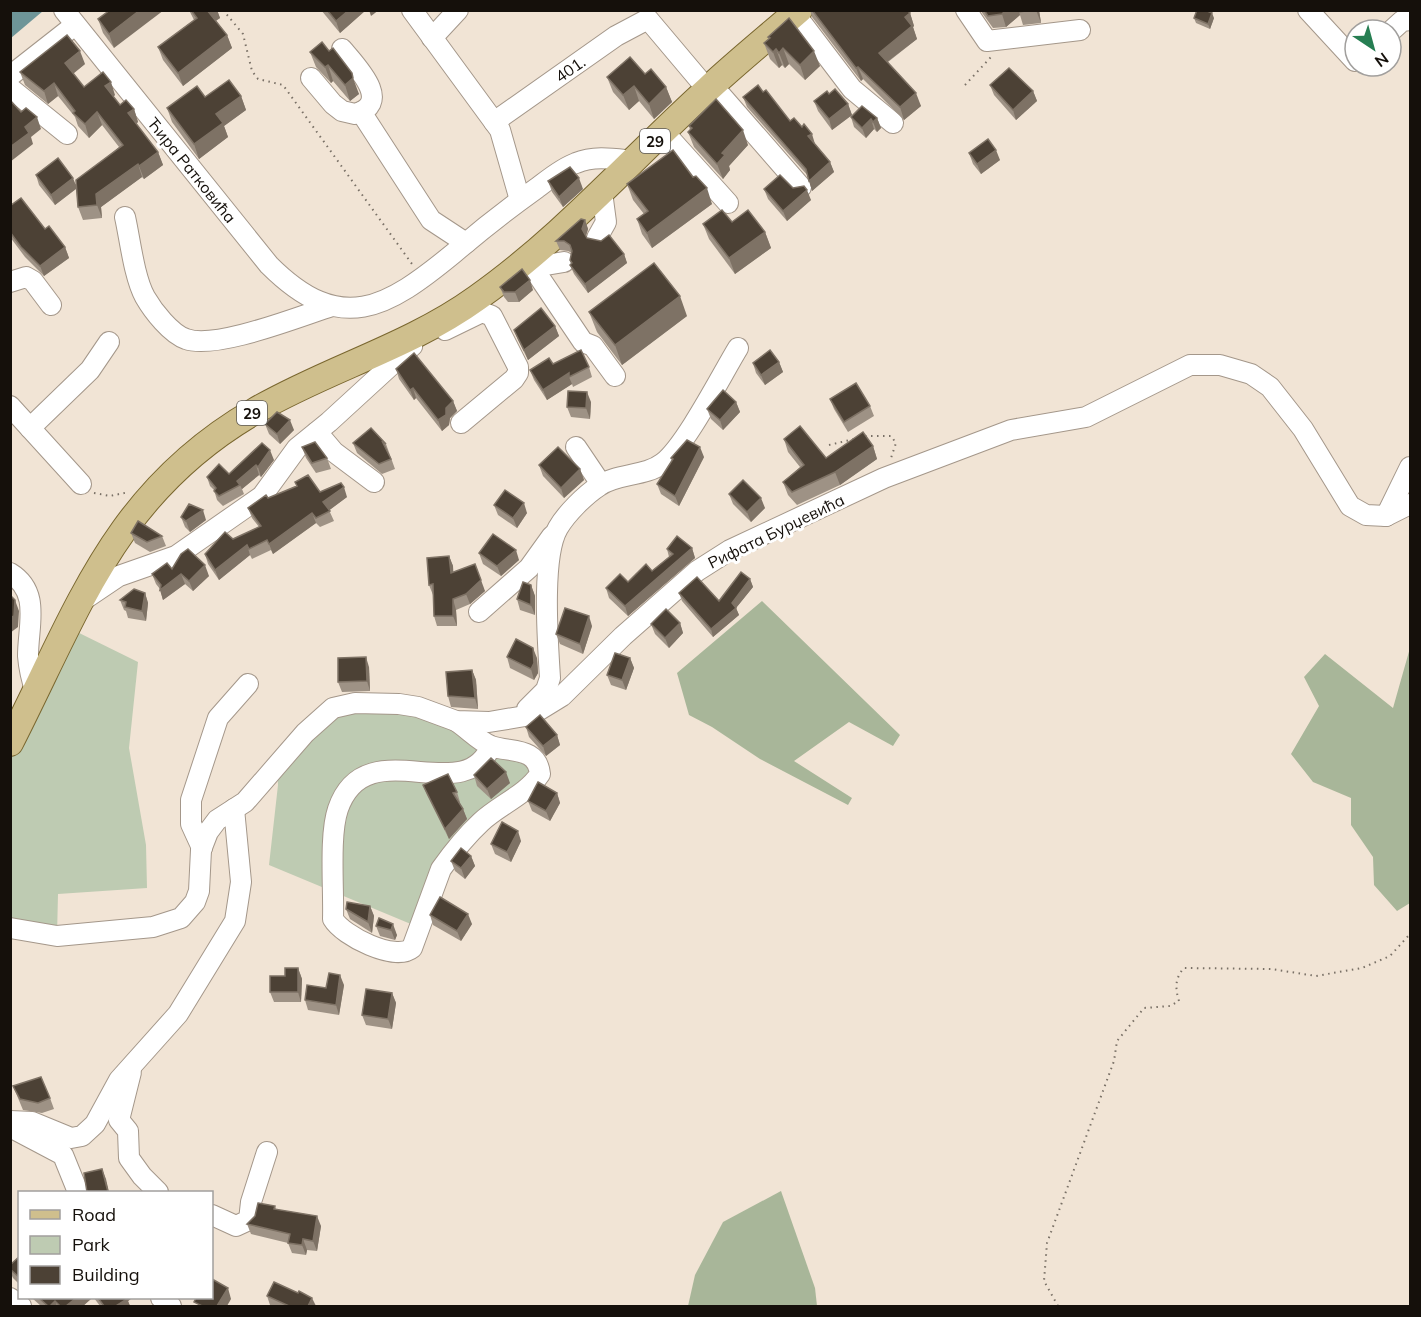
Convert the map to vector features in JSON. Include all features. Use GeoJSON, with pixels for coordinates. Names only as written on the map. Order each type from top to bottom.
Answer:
{"type":"FeatureCollection","features":[{"type":"Feature","properties":{"kind":"main road","name":"29"},"geometry":{"type":"LineString","coordinates":[[10,743],[78,604],[115,539],[156,488],[207,444],[257,409],[410,342],[530,263],[710,87],[797,12]]}},
{"type":"Feature","properties":{"kind":"street"},"geometry":{"type":"LineString","coordinates":[[412,10],[500,130],[520,200]]}},
{"type":"Feature","properties":{"kind":"street"},"geometry":{"type":"LineString","coordinates":[[432,38],[458,10]]}},
{"type":"Feature","properties":{"kind":"street"},"geometry":{"type":"LineString","coordinates":[[966,10],[987,41],[1080,30]]}},
{"type":"Feature","properties":{"kind":"street"},"geometry":{"type":"LineString","coordinates":[[1308,10],[1343,48]]}},
{"type":"Feature","properties":{"kind":"street"},"geometry":{"type":"LineString","coordinates":[[797,12],[852,89],[893,123]]}},
{"type":"Feature","properties":{"kind":"street","name":"Ћира Ратковића"},"geometry":{"type":"LineString","coordinates":[[70,15],[269,265],[288,285],[332,306]]}},
{"type":"Feature","properties":{"kind":"street"},"geometry":{"type":"LineString","coordinates":[[10,76],[70,15]]}},
{"type":"Feature","properties":{"kind":"street","name":"401."},"geometry":{"type":"LineString","coordinates":[[494,122],[616,36],[648,19],[710,87]]}},
{"type":"Feature","properties":{"kind":"street"},"geometry":{"type":"LineString","coordinates":[[342,49],[372,87],[371,102],[365,119]]}},
{"type":"Feature","properties":{"kind":"street"},"geometry":{"type":"LineString","coordinates":[[311,78],[342,111],[365,119],[431,220],[466,243]]}},
{"type":"Feature","properties":{"kind":"street"},"geometry":{"type":"LineString","coordinates":[[710,87],[801,187]]}},
{"type":"Feature","properties":{"kind":"street"},"geometry":{"type":"LineString","coordinates":[[10,88],[67,134]]}},
{"type":"Feature","properties":{"kind":"street"},"geometry":{"type":"LineString","coordinates":[[664,132],[728,203]]}},
{"type":"Feature","properties":{"kind":"street","name":"Ћира Ратковића"},"geometry":{"type":"LineString","coordinates":[[125,217],[144,296],[159,316],[183,339],[197,342],[237,336],[332,306],[374,306],[423,278],[520,200],[575,163],[596,157],[634,161]]}},
{"type":"Feature","properties":{"kind":"street"},"geometry":{"type":"LineString","coordinates":[[597,238],[606,222],[602,192]]}},
{"type":"Feature","properties":{"kind":"street"},"geometry":{"type":"LineString","coordinates":[[530,263],[564,262]]}},
{"type":"Feature","properties":{"kind":"street"},"geometry":{"type":"LineString","coordinates":[[530,263],[583,342],[593,346],[615,376]]}},
{"type":"Feature","properties":{"kind":"street"},"geometry":{"type":"LineString","coordinates":[[10,282],[26,277],[33,281],[51,305]]}},
{"type":"Feature","properties":{"kind":"street"},"geometry":{"type":"LineString","coordinates":[[572,324],[591,311]]}},
{"type":"Feature","properties":{"kind":"street"},"geometry":{"type":"LineString","coordinates":[[78,604],[119,576],[176,556],[245,509],[270,488],[292,454],[410,342],[482,312],[492,316],[519,367],[518,373],[461,423]]}},
{"type":"Feature","properties":{"kind":"street"},"geometry":{"type":"LineString","coordinates":[[30,429],[90,370],[109,342]]}},
{"type":"Feature","properties":{"kind":"street","name":"Рифата Бурџевића"},"geometry":{"type":"LineString","coordinates":[[509,719],[524,712],[539,699],[546,690],[550,678],[548,573],[557,529],[585,497],[601,484],[651,470],[664,463],[738,348]]}},
{"type":"Feature","properties":{"kind":"street","name":"Рифата Бурџевића"},"geometry":{"type":"LineString","coordinates":[[456,721],[489,722],[531,715],[562,696],[623,636],[697,570],[730,550],[884,478],[1011,430],[1086,417],[1190,365],[1220,365],[1251,374],[1270,387],[1303,429],[1350,506],[1366,515],[1386,516]]}},
{"type":"Feature","properties":{"kind":"street"},"geometry":{"type":"LineString","coordinates":[[10,406],[81,484]]}},
{"type":"Feature","properties":{"kind":"street"},"geometry":{"type":"LineString","coordinates":[[317,432],[334,452],[374,482]]}},
{"type":"Feature","properties":{"kind":"street"},"geometry":{"type":"LineString","coordinates":[[576,447],[601,484]]}},
{"type":"Feature","properties":{"kind":"street"},"geometry":{"type":"LineString","coordinates":[[1386,516],[1410,467]]}},
{"type":"Feature","properties":{"kind":"street"},"geometry":{"type":"LineString","coordinates":[[1386,516],[1410,504]]}},
{"type":"Feature","properties":{"kind":"street"},"geometry":{"type":"LineString","coordinates":[[479,612],[529,568],[557,529]]}},
{"type":"Feature","properties":{"kind":"street"},"geometry":{"type":"LineString","coordinates":[[10,573],[23,583],[30,597],[29,661],[36,693]]}},
{"type":"Feature","properties":{"kind":"street"},"geometry":{"type":"LineString","coordinates":[[202,848],[191,825],[191,800],[218,718],[248,684]]}},
{"type":"Feature","properties":{"kind":"street","name":"Рифата Бурџевића"},"geometry":{"type":"LineString","coordinates":[[10,928],[57,936],[153,927],[181,918],[195,903],[202,848],[217,820],[245,802],[305,734],[333,708],[355,703],[399,704],[418,707],[456,721],[491,746],[524,751],[537,762],[540,774],[520,793],[479,823],[447,860],[441,869],[412,948],[397,954],[349,936],[333,919],[335,826],[338,809],[352,787],[376,772],[393,770],[463,773],[481,763],[491,746]]}},
{"type":"Feature","properties":{"kind":"street"},"geometry":{"type":"LineString","coordinates":[[10,1121],[32,1122],[71,1138],[82,1136],[95,1124],[111,1090],[178,1014],[235,921],[241,882],[234,809]]}},
{"type":"Feature","properties":{"kind":"street"},"geometry":{"type":"LineString","coordinates":[[132,1067],[119,1120],[128,1131],[129,1158],[157,1191]]}},
{"type":"Feature","properties":{"kind":"street"},"geometry":{"type":"LineString","coordinates":[[10,1127],[63,1155],[78,1191]]}},
{"type":"Feature","properties":{"kind":"street"},"geometry":{"type":"LineString","coordinates":[[213,1215],[236,1226],[249,1220],[251,1202],[267,1152]]}},
{"type":"Feature","properties":{"kind":"street"},"geometry":{"type":"LineString","coordinates":[[10,1298],[21,1306]]}},
{"type":"Feature","properties":{"kind":"path"},"geometry":{"type":"LineString","coordinates":[[223,10],[243,34],[252,71],[258,79],[283,85],[423,278]]}},
{"type":"Feature","properties":{"kind":"path"},"geometry":{"type":"LineString","coordinates":[[965,85],[992,59],[987,41]]}},
{"type":"Feature","properties":{"kind":"path"},"geometry":{"type":"LineString","coordinates":[[829,445],[873,434],[891,436],[896,443],[884,478]]}},
{"type":"Feature","properties":{"kind":"path"},"geometry":{"type":"LineString","coordinates":[[81,484],[104,496],[156,488]]}},
{"type":"Feature","properties":{"kind":"path"},"geometry":{"type":"LineString","coordinates":[[1058,1306],[1044,1281],[1047,1243],[1114,1061],[1118,1041],[1144,1008],[1170,1006],[1179,1001],[1176,992],[1177,976],[1184,968],[1271,969],[1316,976],[1362,968],[1390,956],[1410,934]]}},
{"type":"Feature","properties":{"kind":"green space"},"geometry":{"type":"Polygon","coordinates":[[[762,601],[900,735],[893,746],[849,722],[794,761],[852,798],[848,805],[760,759],[712,727],[689,715],[677,673],[762,601]]]}},
{"type":"Feature","properties":{"kind":"green space"},"geometry":{"type":"Polygon","coordinates":[[[67,627],[138,662],[129,748],[146,845],[147,888],[58,894],[57,936],[11,928],[10,708],[26,712],[67,627]]]}},
{"type":"Feature","properties":{"kind":"green space"},"geometry":{"type":"Polygon","coordinates":[[[1410,648],[1410,903],[1397,911],[1374,885],[1373,857],[1351,825],[1351,798],[1313,782],[1291,754],[1319,706],[1304,677],[1325,654],[1393,708],[1410,648]]]}},
{"type":"Feature","properties":{"kind":"green space"},"geometry":{"type":"Polygon","coordinates":[[[399,704],[539,767],[474,832],[418,927],[269,865],[278,785],[277,763],[319,719],[399,704]]]}},
{"type":"Feature","properties":{"kind":"green space"},"geometry":{"type":"Polygon","coordinates":[[[781,1191],[815,1288],[817,1306],[688,1306],[695,1275],[723,1222],[781,1191]]]}},
{"type":"Feature","properties":{"kind":"water"},"geometry":{"type":"Polygon","coordinates":[[[11,10],[43,10],[43,11],[11,38],[11,10]]]}},
{"type":"Feature","properties":{"kind":"building"},"geometry":{"type":"Polygon","coordinates":[[[110,10],[140,10],[109,34],[98,19],[110,10]]]}},
{"type":"Feature","properties":{"kind":"building"},"geometry":{"type":"Polygon","coordinates":[[[191,10],[207,10],[227,35],[178,73],[158,47],[197,18],[191,10]]]}},
{"type":"Feature","properties":{"kind":"building"},"geometry":{"type":"Polygon","coordinates":[[[327,10],[349,10],[336,21],[327,10]]]}},
{"type":"Feature","properties":{"kind":"building"},"geometry":{"type":"Polygon","coordinates":[[[812,10],[907,10],[910,13],[905,17],[912,26],[879,53],[916,93],[900,107],[858,67],[856,68],[812,10]]]}},
{"type":"Feature","properties":{"kind":"building"},"geometry":{"type":"Polygon","coordinates":[[[984,10],[1006,10],[1002,14],[988,16],[984,10]]]}},
{"type":"Feature","properties":{"kind":"building"},"geometry":{"type":"Polygon","coordinates":[[[1197,10],[1212,13],[1208,24],[1194,18],[1197,10]]]}},
{"type":"Feature","properties":{"kind":"building"},"geometry":{"type":"Polygon","coordinates":[[[789,18],[814,51],[800,65],[783,48],[779,53],[776,49],[773,52],[764,43],[789,18]]]}},
{"type":"Feature","properties":{"kind":"building"},"geometry":{"type":"Polygon","coordinates":[[[67,35],[80,51],[65,63],[84,87],[103,72],[111,82],[105,86],[120,105],[126,100],[134,109],[128,113],[158,152],[96,194],[97,205],[78,207],[76,180],[123,145],[97,112],[85,124],[73,113],[75,111],[54,83],[44,91],[20,72],[67,35]]]}},
{"type":"Feature","properties":{"kind":"building"},"geometry":{"type":"Polygon","coordinates":[[[322,42],[329,51],[333,48],[352,73],[353,78],[345,85],[328,65],[325,67],[310,52],[322,42]]]}},
{"type":"Feature","properties":{"kind":"building"},"geometry":{"type":"Polygon","coordinates":[[[630,57],[645,74],[651,69],[666,87],[649,104],[634,86],[623,95],[607,77],[630,57]]]}},
{"type":"Feature","properties":{"kind":"building"},"geometry":{"type":"Polygon","coordinates":[[[1009,68],[1033,91],[1013,110],[990,85],[1009,68]]]}},
{"type":"Feature","properties":{"kind":"building"},"geometry":{"type":"Polygon","coordinates":[[[229,80],[241,96],[216,114],[223,123],[194,144],[167,108],[197,86],[205,97],[229,80]]]}},
{"type":"Feature","properties":{"kind":"building"},"geometry":{"type":"Polygon","coordinates":[[[758,85],[763,92],[766,90],[790,121],[794,118],[802,127],[804,124],[812,134],[808,136],[830,162],[809,181],[806,169],[743,97],[758,85]]]}},
{"type":"Feature","properties":{"kind":"building"},"geometry":{"type":"Polygon","coordinates":[[[835,89],[848,104],[829,119],[814,101],[827,91],[829,94],[835,89]]]}},
{"type":"Feature","properties":{"kind":"building"},"geometry":{"type":"Polygon","coordinates":[[[716,99],[743,130],[722,153],[725,155],[717,164],[688,132],[692,128],[689,126],[716,99]]]}},
{"type":"Feature","properties":{"kind":"building"},"geometry":{"type":"Polygon","coordinates":[[[10,100],[21,112],[26,108],[37,117],[25,127],[29,133],[10,147],[10,100]]]}},
{"type":"Feature","properties":{"kind":"building"},"geometry":{"type":"Polygon","coordinates":[[[862,106],[877,118],[873,122],[871,119],[862,128],[851,117],[862,106]]]}},
{"type":"Feature","properties":{"kind":"building"},"geometry":{"type":"Polygon","coordinates":[[[988,139],[996,150],[977,164],[969,153],[988,139]]]}},
{"type":"Feature","properties":{"kind":"building"},"geometry":{"type":"Polygon","coordinates":[[[673,150],[693,177],[696,176],[707,188],[647,233],[637,219],[648,211],[627,184],[673,150]]]}},
{"type":"Feature","properties":{"kind":"building"},"geometry":{"type":"Polygon","coordinates":[[[58,158],[73,178],[51,195],[36,175],[58,158]]]}},
{"type":"Feature","properties":{"kind":"building"},"geometry":{"type":"Polygon","coordinates":[[[570,167],[579,178],[559,197],[548,181],[570,167]]]}},
{"type":"Feature","properties":{"kind":"building"},"geometry":{"type":"Polygon","coordinates":[[[780,175],[793,188],[804,186],[807,190],[783,211],[764,189],[780,175]]]}},
{"type":"Feature","properties":{"kind":"building"},"geometry":{"type":"Polygon","coordinates":[[[21,198],[45,229],[49,226],[65,247],[40,266],[10,232],[10,206],[21,198]]]}},
{"type":"Feature","properties":{"kind":"building"},"geometry":{"type":"Polygon","coordinates":[[[722,210],[732,222],[748,210],[765,232],[729,258],[703,224],[722,210]]]}},
{"type":"Feature","properties":{"kind":"building"},"geometry":{"type":"Polygon","coordinates":[[[581,219],[585,220],[582,229],[587,238],[601,241],[609,235],[624,254],[585,284],[570,265],[572,251],[570,245],[564,241],[556,241],[581,219]]]}},
{"type":"Feature","properties":{"kind":"building"},"geometry":{"type":"Polygon","coordinates":[[[654,263],[680,296],[615,345],[589,312],[654,263]]]}},
{"type":"Feature","properties":{"kind":"building"},"geometry":{"type":"Polygon","coordinates":[[[522,269],[530,280],[515,292],[504,292],[500,287],[522,269]]]}},
{"type":"Feature","properties":{"kind":"building"},"geometry":{"type":"Polygon","coordinates":[[[541,308],[555,326],[524,350],[514,330],[541,308]]]}},
{"type":"Feature","properties":{"kind":"building"},"geometry":{"type":"Polygon","coordinates":[[[581,350],[589,367],[569,377],[569,373],[543,390],[530,370],[549,358],[553,364],[581,350]]]}},
{"type":"Feature","properties":{"kind":"building"},"geometry":{"type":"Polygon","coordinates":[[[770,350],[779,362],[761,375],[753,363],[770,350]]]}},
{"type":"Feature","properties":{"kind":"building"},"geometry":{"type":"Polygon","coordinates":[[[414,353],[453,401],[446,408],[446,415],[438,420],[413,388],[410,390],[396,369],[414,353]]]}},
{"type":"Feature","properties":{"kind":"building"},"geometry":{"type":"Polygon","coordinates":[[[856,383],[870,406],[844,422],[830,399],[856,383]]]}},
{"type":"Feature","properties":{"kind":"building"},"geometry":{"type":"Polygon","coordinates":[[[723,390],[736,402],[720,420],[707,409],[723,390]]]}},
{"type":"Feature","properties":{"kind":"building"},"geometry":{"type":"Polygon","coordinates":[[[568,391],[587,392],[586,408],[567,407],[568,391]]]}},
{"type":"Feature","properties":{"kind":"building"},"geometry":{"type":"Polygon","coordinates":[[[277,412],[290,420],[277,434],[265,424],[277,412]]]}},
{"type":"Feature","properties":{"kind":"building"},"geometry":{"type":"Polygon","coordinates":[[[800,426],[826,458],[863,432],[873,446],[835,472],[792,492],[783,482],[804,465],[784,439],[800,426]]]}},
{"type":"Feature","properties":{"kind":"building"},"geometry":{"type":"Polygon","coordinates":[[[371,428],[386,444],[382,441],[391,459],[379,464],[353,443],[371,428]]]}},
{"type":"Feature","properties":{"kind":"building"},"geometry":{"type":"Polygon","coordinates":[[[687,440],[700,447],[675,496],[657,484],[673,459],[671,458],[687,440]]]}},
{"type":"Feature","properties":{"kind":"building"},"geometry":{"type":"Polygon","coordinates":[[[315,442],[327,458],[312,463],[302,447],[315,442]]]}},
{"type":"Feature","properties":{"kind":"building"},"geometry":{"type":"Polygon","coordinates":[[[262,443],[270,450],[258,467],[256,465],[237,481],[240,485],[219,496],[207,477],[219,464],[229,474],[262,443]]]}},
{"type":"Feature","properties":{"kind":"building"},"geometry":{"type":"Polygon","coordinates":[[[558,447],[580,469],[561,488],[539,465],[558,447]]]}},
{"type":"Feature","properties":{"kind":"building"},"geometry":{"type":"Polygon","coordinates":[[[308,475],[320,492],[341,483],[344,487],[323,502],[330,511],[316,518],[312,513],[269,544],[267,540],[249,549],[247,545],[215,570],[205,554],[225,532],[233,539],[261,526],[248,508],[266,495],[268,498],[297,486],[295,482],[308,475]]]}},
{"type":"Feature","properties":{"kind":"building"},"geometry":{"type":"Polygon","coordinates":[[[743,480],[761,498],[747,512],[729,494],[743,480]]]}},
{"type":"Feature","properties":{"kind":"building"},"geometry":{"type":"Polygon","coordinates":[[[505,490],[524,503],[513,518],[494,505],[505,490]]]}},
{"type":"Feature","properties":{"kind":"building"},"geometry":{"type":"Polygon","coordinates":[[[189,504],[203,510],[186,521],[181,517],[189,504]]]}},
{"type":"Feature","properties":{"kind":"building"},"geometry":{"type":"Polygon","coordinates":[[[138,521],[162,536],[147,542],[131,533],[138,521]]]}},
{"type":"Feature","properties":{"kind":"building"},"geometry":{"type":"Polygon","coordinates":[[[493,534],[516,550],[497,566],[479,553],[493,534]]]}},
{"type":"Feature","properties":{"kind":"building"},"geometry":{"type":"Polygon","coordinates":[[[677,536],[692,548],[625,606],[606,588],[620,574],[628,582],[646,564],[652,571],[673,554],[667,549],[677,536]]]}},
{"type":"Feature","properties":{"kind":"building"},"geometry":{"type":"Polygon","coordinates":[[[188,549],[205,565],[189,581],[181,574],[160,590],[161,585],[152,574],[167,563],[172,569],[181,554],[188,549]]]}},
{"type":"Feature","properties":{"kind":"building"},"geometry":{"type":"Polygon","coordinates":[[[449,556],[451,573],[475,564],[481,580],[466,594],[453,599],[453,616],[434,616],[433,584],[429,585],[427,558],[449,556]]]}},
{"type":"Feature","properties":{"kind":"building"},"geometry":{"type":"Polygon","coordinates":[[[741,572],[750,579],[732,603],[736,608],[711,629],[679,593],[697,577],[719,601],[741,572]]]}},
{"type":"Feature","properties":{"kind":"building"},"geometry":{"type":"Polygon","coordinates":[[[523,582],[531,585],[531,605],[517,599],[523,582]]]}},
{"type":"Feature","properties":{"kind":"building"},"geometry":{"type":"Polygon","coordinates":[[[134,589],[145,593],[142,611],[125,607],[126,602],[120,600],[134,589]]]}},
{"type":"Feature","properties":{"kind":"building"},"geometry":{"type":"Polygon","coordinates":[[[10,595],[15,600],[14,616],[10,618],[10,595]]]}},
{"type":"Feature","properties":{"kind":"building"},"geometry":{"type":"Polygon","coordinates":[[[565,608],[589,616],[580,644],[556,634],[565,608]]]}},
{"type":"Feature","properties":{"kind":"building"},"geometry":{"type":"Polygon","coordinates":[[[666,609],[680,623],[665,638],[651,624],[666,609]]]}},
{"type":"Feature","properties":{"kind":"building"},"geometry":{"type":"Polygon","coordinates":[[[516,639],[533,648],[534,663],[531,669],[507,657],[516,639]]]}},
{"type":"Feature","properties":{"kind":"building"},"geometry":{"type":"Polygon","coordinates":[[[615,653],[630,658],[622,680],[607,675],[615,653]]]}},
{"type":"Feature","properties":{"kind":"building"},"geometry":{"type":"Polygon","coordinates":[[[366,657],[367,681],[338,682],[338,658],[366,657]]]}},
{"type":"Feature","properties":{"kind":"building"},"geometry":{"type":"Polygon","coordinates":[[[472,670],[475,698],[448,696],[446,672],[472,670]]]}},
{"type":"Feature","properties":{"kind":"building"},"geometry":{"type":"Polygon","coordinates":[[[540,715],[557,735],[543,746],[526,727],[540,715]]]}},
{"type":"Feature","properties":{"kind":"building"},"geometry":{"type":"Polygon","coordinates":[[[491,758],[506,772],[487,789],[474,775],[491,758]]]}},
{"type":"Feature","properties":{"kind":"building"},"geometry":{"type":"Polygon","coordinates":[[[448,774],[457,792],[453,793],[463,809],[445,829],[423,785],[448,774]]]}},
{"type":"Feature","properties":{"kind":"building"},"geometry":{"type":"Polygon","coordinates":[[[538,782],[557,793],[546,811],[528,801],[538,782]]]}},
{"type":"Feature","properties":{"kind":"building"},"geometry":{"type":"Polygon","coordinates":[[[502,822],[518,831],[507,852],[491,844],[502,822]]]}},
{"type":"Feature","properties":{"kind":"building"},"geometry":{"type":"Polygon","coordinates":[[[461,848],[471,856],[461,868],[451,861],[461,848]]]}},
{"type":"Feature","properties":{"kind":"building"},"geometry":{"type":"Polygon","coordinates":[[[440,897],[468,914],[457,931],[430,915],[440,897]]]}},
{"type":"Feature","properties":{"kind":"building"},"geometry":{"type":"Polygon","coordinates":[[[347,902],[370,906],[368,922],[346,909],[347,902]]]}},
{"type":"Feature","properties":{"kind":"building"},"geometry":{"type":"Polygon","coordinates":[[[379,918],[393,924],[391,930],[376,926],[379,918]]]}},
{"type":"Feature","properties":{"kind":"building"},"geometry":{"type":"Polygon","coordinates":[[[285,968],[298,968],[298,992],[270,992],[270,976],[285,976],[285,968]]]}},
{"type":"Feature","properties":{"kind":"building"},"geometry":{"type":"Polygon","coordinates":[[[329,973],[340,975],[336,1005],[305,1000],[307,985],[326,988],[329,973]]]}},
{"type":"Feature","properties":{"kind":"building"},"geometry":{"type":"Polygon","coordinates":[[[366,989],[392,993],[388,1019],[362,1015],[366,989]]]}},
{"type":"Feature","properties":{"kind":"building"},"geometry":{"type":"Polygon","coordinates":[[[41,1077],[50,1098],[38,1103],[20,1099],[13,1086],[41,1077]]]}},
{"type":"Feature","properties":{"kind":"building"},"geometry":{"type":"Polygon","coordinates":[[[102,1169],[108,1191],[87,1191],[84,1173],[102,1169]]]}},
{"type":"Feature","properties":{"kind":"building"},"geometry":{"type":"Polygon","coordinates":[[[258,1203],[275,1206],[274,1209],[317,1216],[313,1241],[303,1239],[302,1245],[288,1243],[290,1234],[247,1224],[255,1216],[258,1203]]]}},
{"type":"Feature","properties":{"kind":"building"},"geometry":{"type":"Polygon","coordinates":[[[18,1258],[18,1276],[10,1269],[10,1265],[18,1258]]]}},
{"type":"Feature","properties":{"kind":"building"},"geometry":{"type":"Polygon","coordinates":[[[213,1280],[228,1288],[217,1306],[202,1306],[194,1302],[196,1299],[213,1299],[213,1280]]]}},
{"type":"Feature","properties":{"kind":"building"},"geometry":{"type":"Polygon","coordinates":[[[274,1282],[312,1298],[308,1306],[289,1306],[267,1296],[274,1282]]]}},
{"type":"Feature","properties":{"kind":"building"},"geometry":{"type":"Polygon","coordinates":[[[40,1299],[75,1299],[66,1306],[60,1306],[55,1301],[48,1306],[40,1299]]]}},
{"type":"Feature","properties":{"kind":"building"},"geometry":{"type":"Polygon","coordinates":[[[99,1299],[127,1299],[116,1306],[104,1306],[99,1299]]]}}]}
